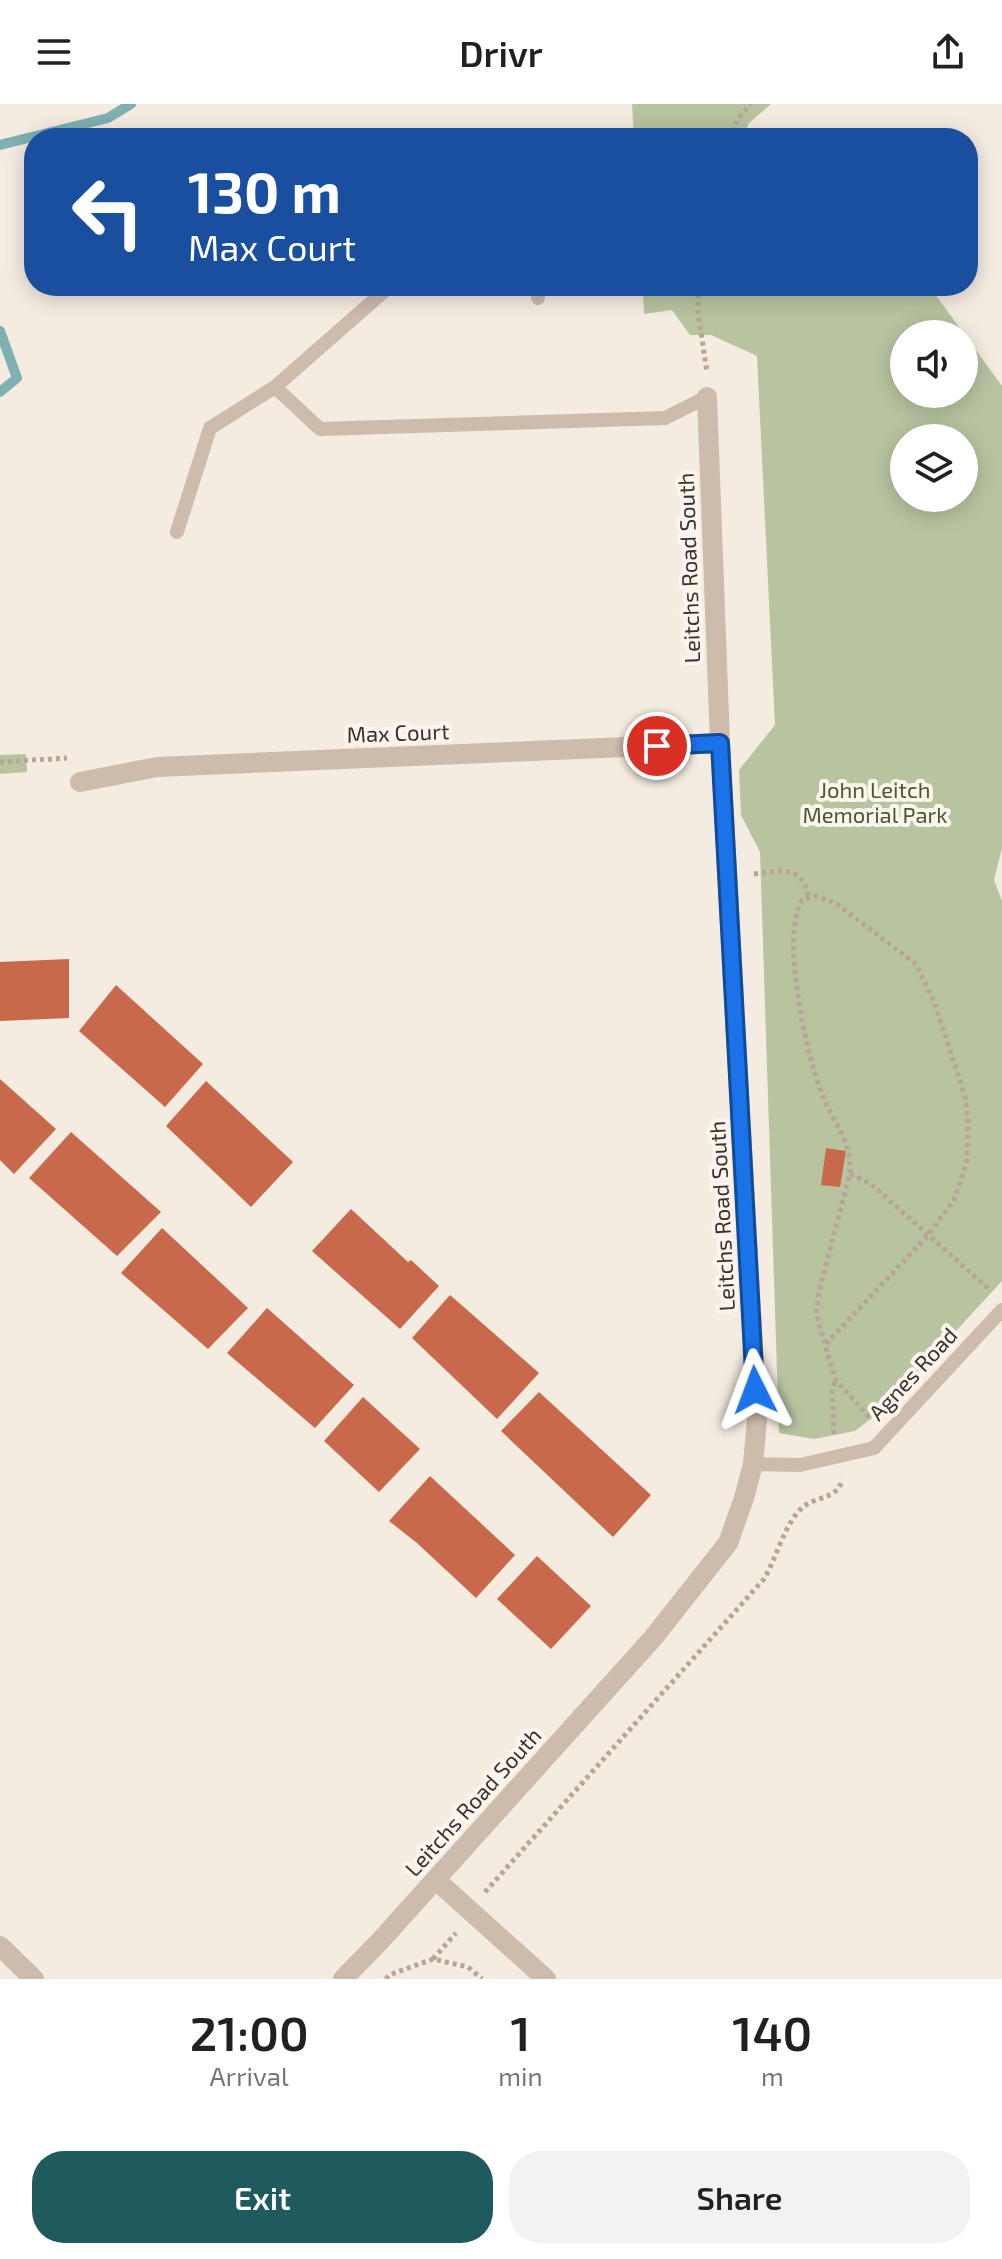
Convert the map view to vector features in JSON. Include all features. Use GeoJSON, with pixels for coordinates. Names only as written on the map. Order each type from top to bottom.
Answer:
{"type":"FeatureCollection","features":[{"type":"Feature","properties":{"kind":"street","name":"Leitchs Road South"},"geometry":{"type":"LineString","coordinates":[[343,1979],[653,1638],[728,1543],[753,1464],[757,1420],[720,743],[707,397]]}},
{"type":"Feature","properties":{"kind":"street","name":"Max Court"},"geometry":{"type":"LineString","coordinates":[[80,782],[157,767],[720,743]]}},
{"type":"Feature","properties":{"kind":"street"},"geometry":{"type":"LineString","coordinates":[[436,1880],[546,1979]]}},
{"type":"Feature","properties":{"kind":"street"},"geometry":{"type":"LineString","coordinates":[[0,1946],[34,1979]]}},
{"type":"Feature","properties":{"kind":"lane"},"geometry":{"type":"LineString","coordinates":[[177,532],[210,428],[275,387],[379,296]]}},
{"type":"Feature","properties":{"kind":"lane"},"geometry":{"type":"LineString","coordinates":[[275,387],[320,429],[665,418],[707,397]]}},
{"type":"Feature","properties":{"kind":"lane","name":"Agnes Road"},"geometry":{"type":"LineString","coordinates":[[753,1464],[800,1465],[874,1448],[1002,1310]]}},
{"type":"Feature","properties":{"kind":"path"},"geometry":{"type":"LineString","coordinates":[[733,128],[751,104]]}},
{"type":"Feature","properties":{"kind":"path"},"geometry":{"type":"LineString","coordinates":[[699,296],[707,397]]}},
{"type":"Feature","properties":{"kind":"path"},"geometry":{"type":"LineString","coordinates":[[0,762],[75,758],[80,782]]}},
{"type":"Feature","properties":{"kind":"path"},"geometry":{"type":"LineString","coordinates":[[727,876],[785,870],[806,882],[808,897]]}},
{"type":"Feature","properties":{"kind":"path"},"geometry":{"type":"LineString","coordinates":[[826,1344],[929,1234],[954,1200],[967,1161],[969,1144],[965,1096],[934,1002],[916,964],[837,904],[816,896],[802,900],[797,909],[795,946],[799,1006],[812,1066],[825,1100],[847,1141],[851,1160],[818,1300],[817,1322],[835,1379],[855,1404],[888,1435]]}},
{"type":"Feature","properties":{"kind":"path"},"geometry":{"type":"LineString","coordinates":[[850,1174],[870,1183],[992,1292]]}},
{"type":"Feature","properties":{"kind":"path"},"geometry":{"type":"LineString","coordinates":[[386,1979],[389,1975],[433,1959],[473,1913],[488,1887],[764,1579],[776,1559],[791,1520],[805,1505],[836,1491],[842,1484],[833,1427],[832,1392],[835,1379]]}},
{"type":"Feature","properties":{"kind":"path"},"geometry":{"type":"LineString","coordinates":[[433,1959],[468,1967],[482,1979]]}},
{"type":"Feature","properties":{"kind":"green space"},"geometry":{"type":"Polygon","coordinates":[[[632,104],[771,104],[747,128],[633,128],[632,104]]]}},
{"type":"Feature","properties":{"kind":"green space","name":"John Leitch Memorial Park"},"geometry":{"type":"Polygon","coordinates":[[[643,296],[936,296],[954,320],[890,320],[890,408],[978,408],[978,353],[1002,386],[1002,848],[994,880],[1002,901],[1002,1281],[885,1408],[855,1431],[814,1439],[779,1433],[760,852],[741,815],[739,770],[775,725],[757,356],[711,335],[690,335],[672,310],[644,314],[643,296]]]}},
{"type":"Feature","properties":{"kind":"green space"},"geometry":{"type":"Polygon","coordinates":[[[26,754],[27,772],[0,774],[0,755],[26,754]]]}},
{"type":"Feature","properties":{"kind":"building"},"geometry":{"type":"Polygon","coordinates":[[[69,959],[69,1018],[0,1021],[0,962],[69,959]]]}},
{"type":"Feature","properties":{"kind":"building"},"geometry":{"type":"Polygon","coordinates":[[[116,985],[203,1064],[165,1107],[79,1031],[116,985]]]}},
{"type":"Feature","properties":{"kind":"building"},"geometry":{"type":"Polygon","coordinates":[[[0,1079],[56,1129],[14,1174],[0,1160],[0,1079]]]}},
{"type":"Feature","properties":{"kind":"building"},"geometry":{"type":"Polygon","coordinates":[[[206,1081],[293,1162],[251,1207],[166,1126],[206,1081]]]}},
{"type":"Feature","properties":{"kind":"building"},"geometry":{"type":"Polygon","coordinates":[[[71,1132],[161,1212],[117,1256],[29,1178],[71,1132]]]}},
{"type":"Feature","properties":{"kind":"building"},"geometry":{"type":"Polygon","coordinates":[[[826,1148],[846,1151],[840,1187],[821,1185],[826,1148]]]}},
{"type":"Feature","properties":{"kind":"building"},"geometry":{"type":"Polygon","coordinates":[[[351,1209],[439,1286],[400,1329],[312,1251],[351,1209]]]}},
{"type":"Feature","properties":{"kind":"building"},"geometry":{"type":"Polygon","coordinates":[[[162,1228],[248,1308],[208,1349],[121,1273],[162,1228]]]}},
{"type":"Feature","properties":{"kind":"building"},"geometry":{"type":"Polygon","coordinates":[[[450,1295],[539,1373],[497,1419],[412,1338],[450,1295]]]}},
{"type":"Feature","properties":{"kind":"building"},"geometry":{"type":"Polygon","coordinates":[[[267,1308],[354,1385],[315,1428],[227,1353],[267,1308]]]}},
{"type":"Feature","properties":{"kind":"building"},"geometry":{"type":"Polygon","coordinates":[[[539,1392],[651,1495],[613,1537],[501,1431],[539,1392]]]}},
{"type":"Feature","properties":{"kind":"building"},"geometry":{"type":"Polygon","coordinates":[[[363,1397],[420,1449],[379,1492],[324,1441],[363,1397]]]}},
{"type":"Feature","properties":{"kind":"building"},"geometry":{"type":"Polygon","coordinates":[[[430,1476],[515,1555],[476,1598],[389,1521],[430,1476]]]}},
{"type":"Feature","properties":{"kind":"building"},"geometry":{"type":"Polygon","coordinates":[[[537,1556],[591,1606],[551,1649],[497,1599],[537,1556]]]}},
{"type":"Feature","properties":{"kind":"waterway"},"geometry":{"type":"LineString","coordinates":[[68,128],[108,118],[131,104]]}},
{"type":"Feature","properties":{"kind":"waterway"},"geometry":{"type":"LineString","coordinates":[[0,145],[24,139]]}},
{"type":"Feature","properties":{"kind":"waterway"},"geometry":{"type":"LineString","coordinates":[[0,331],[17,378],[0,392]]}},
{"type":"Feature","properties":{"kind":"route"},"geometry":{"type":"LineString","coordinates":[[657,746],[720,743],[755,1390]]}}]}
